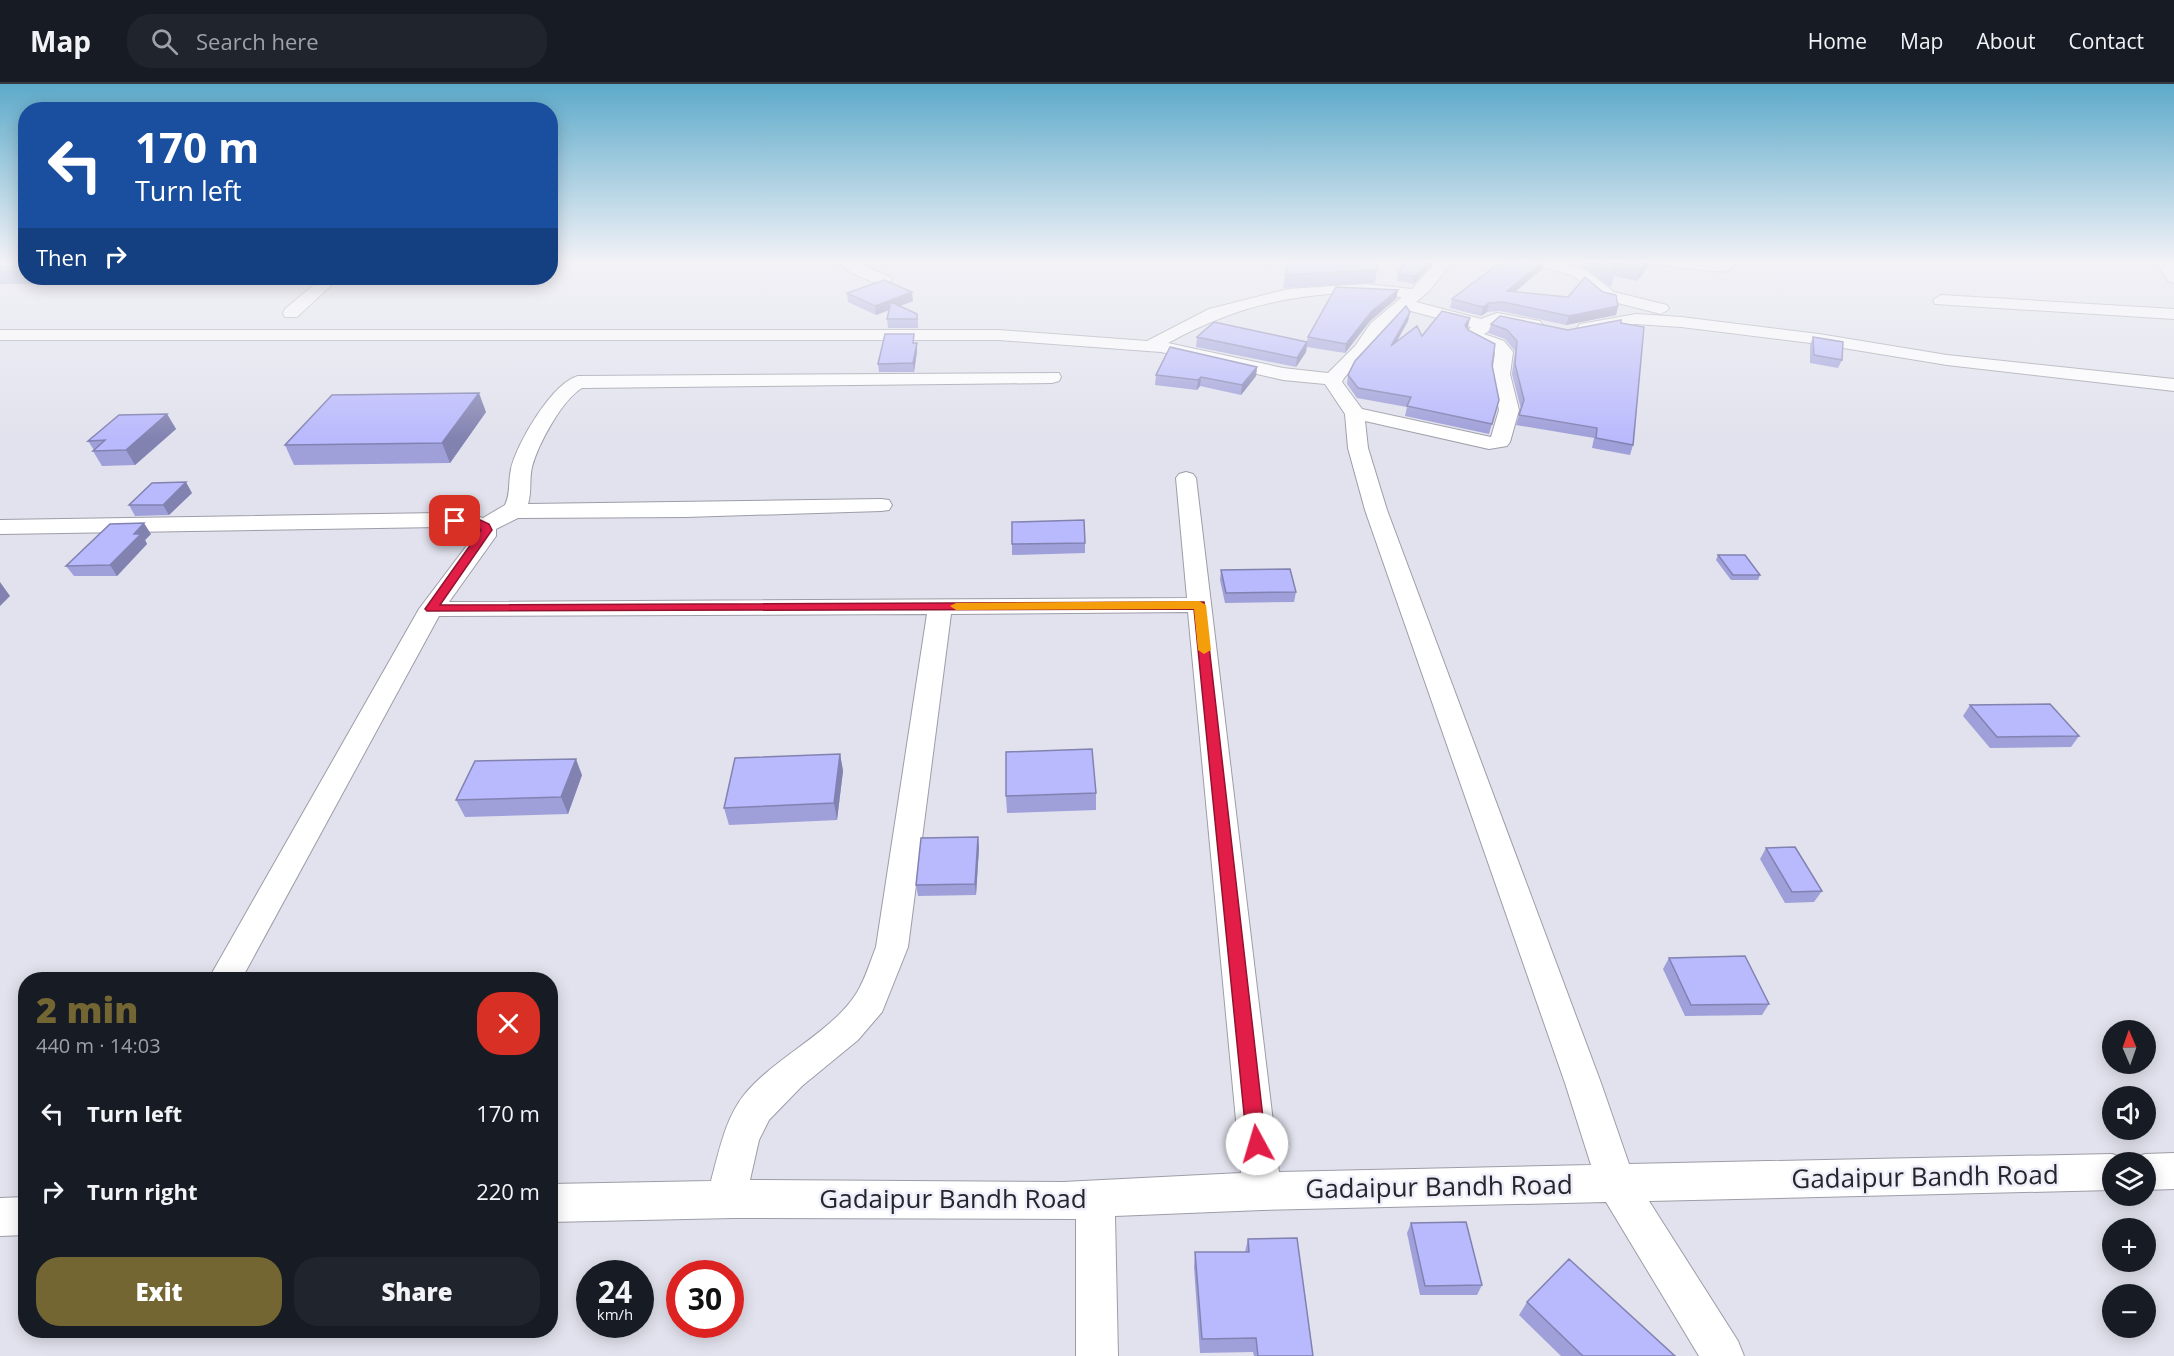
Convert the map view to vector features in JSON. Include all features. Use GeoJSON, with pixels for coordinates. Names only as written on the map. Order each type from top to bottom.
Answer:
{"type":"FeatureCollection","features":[{"type":"Feature","properties":{"kind":"street"},"geometry":{"type":"LineString","coordinates":[[1150,346],[1200,320]]}},
{"type":"Feature","properties":{"kind":"street"},"geometry":{"type":"LineString","coordinates":[[1333,379],[1361,350],[1385,320]]}},
{"type":"Feature","properties":{"kind":"street"},"geometry":{"type":"LineString","coordinates":[[1474,320],[1484,324]]}},
{"type":"Feature","properties":{"kind":"street"},"geometry":{"type":"LineString","coordinates":[[1355,413],[1489,443],[1500,442],[1509,410],[1502,374],[1504,352],[1498,345],[1475,336],[1474,333],[1489,320]]}},
{"type":"Feature","properties":{"kind":"street"},"geometry":{"type":"LineString","coordinates":[[1511,320],[1546,328]]}},
{"type":"Feature","properties":{"kind":"street"},"geometry":{"type":"LineString","coordinates":[[1568,332],[1629,320]]}},
{"type":"Feature","properties":{"kind":"street"},"geometry":{"type":"LineString","coordinates":[[1653,320],[1710,325],[1819,339],[1914,355],[2174,386]]}},
{"type":"Feature","properties":{"kind":"street"},"geometry":{"type":"LineString","coordinates":[[1696,320],[1710,325]]}},
{"type":"Feature","properties":{"kind":"street"},"geometry":{"type":"LineString","coordinates":[[0,335],[999,334],[1150,346],[1283,374],[1333,379]]}},
{"type":"Feature","properties":{"kind":"street"},"geometry":{"type":"LineString","coordinates":[[512,511],[519,499],[524,458],[563,392],[578,382],[1052,377]]}},
{"type":"Feature","properties":{"kind":"street"},"geometry":{"type":"LineString","coordinates":[[1333,379],[1338,392],[1355,413],[1358,448],[1376,510],[1616,1183],[1723,1356]]}},
{"type":"Feature","properties":{"kind":"street"},"geometry":{"type":"LineString","coordinates":[[1186,478],[1262,1191]]}},
{"type":"Feature","properties":{"kind":"street"},"geometry":{"type":"LineString","coordinates":[[0,527],[440,520],[469,521],[485,526],[512,511],[686,510],[881,505]]}},
{"type":"Feature","properties":{"kind":"street"},"geometry":{"type":"LineString","coordinates":[[228,972],[431,609],[485,536],[485,526]]}},
{"type":"Feature","properties":{"kind":"street"},"geometry":{"type":"LineString","coordinates":[[431,609],[1199,605]]}},
{"type":"Feature","properties":{"kind":"street"},"geometry":{"type":"LineString","coordinates":[[726,1200],[741,1138],[756,1108],[789,1075],[846,1029],[870,1002],[882,975],[892,947],[940,606]]}},
{"type":"Feature","properties":{"kind":"street"},"geometry":{"type":"LineString","coordinates":[[2156,1172],[2174,1171]]}},
{"type":"Feature","properties":{"kind":"street","name":"Gadaipur Bandh Road"},"geometry":{"type":"LineString","coordinates":[[558,1203],[726,1200],[1064,1201],[1262,1191],[2102,1172]]}},
{"type":"Feature","properties":{"kind":"street"},"geometry":{"type":"LineString","coordinates":[[1095,1198],[1097,1356]]}},
{"type":"Feature","properties":{"kind":"street"},"geometry":{"type":"LineString","coordinates":[[0,1217],[18,1216]]}},
{"type":"Feature","properties":{"kind":"building"},"geometry":{"type":"Polygon","coordinates":[[[1317,320],[1364,320],[1346,344],[1308,337],[1317,320]]]}},
{"type":"Feature","properties":{"kind":"building"},"geometry":{"type":"Polygon","coordinates":[[[1393,320],[1405,320],[1391,346],[1417,326],[1422,336],[1435,320],[1468,320],[1465,325],[1468,330],[1495,344],[1492,365],[1499,400],[1492,424],[1407,406],[1411,397],[1358,388],[1348,375],[1355,361],[1393,320]]]}},
{"type":"Feature","properties":{"kind":"building"},"geometry":{"type":"Polygon","coordinates":[[[1495,320],[1521,320],[1568,330],[1621,320],[1621,323],[1644,327],[1633,445],[1596,438],[1597,428],[1519,415],[1524,400],[1515,364],[1517,341],[1507,330],[1491,324],[1495,320]]]}},
{"type":"Feature","properties":{"kind":"building"},"geometry":{"type":"Polygon","coordinates":[[[1214,322],[1307,342],[1297,358],[1197,337],[1214,322]]]}},
{"type":"Feature","properties":{"kind":"building"},"geometry":{"type":"Polygon","coordinates":[[[885,334],[914,334],[913,343],[917,343],[913,363],[878,364],[885,334]]]}},
{"type":"Feature","properties":{"kind":"building"},"geometry":{"type":"Polygon","coordinates":[[[1813,337],[1843,342],[1842,360],[1814,355],[1813,337]]]}},
{"type":"Feature","properties":{"kind":"building"},"geometry":{"type":"Polygon","coordinates":[[[1170,347],[1257,367],[1242,385],[1201,377],[1198,380],[1156,375],[1170,347]]]}},
{"type":"Feature","properties":{"kind":"building"},"geometry":{"type":"Polygon","coordinates":[[[479,393],[442,443],[285,445],[332,395],[479,393]]]}},
{"type":"Feature","properties":{"kind":"building"},"geometry":{"type":"Polygon","coordinates":[[[167,414],[126,450],[93,451],[105,440],[88,441],[119,415],[167,414]]]}},
{"type":"Feature","properties":{"kind":"building"},"geometry":{"type":"Polygon","coordinates":[[[186,482],[163,505],[129,505],[152,483],[186,482]]]}},
{"type":"Feature","properties":{"kind":"building"},"geometry":{"type":"Polygon","coordinates":[[[1084,520],[1085,543],[1012,544],[1012,522],[1084,520]]]}},
{"type":"Feature","properties":{"kind":"building"},"geometry":{"type":"Polygon","coordinates":[[[144,523],[134,534],[141,534],[110,565],[66,566],[110,524],[144,523]]]}},
{"type":"Feature","properties":{"kind":"building"},"geometry":{"type":"Polygon","coordinates":[[[1718,555],[1745,555],[1760,575],[1733,575],[1718,555]]]}},
{"type":"Feature","properties":{"kind":"building"},"geometry":{"type":"Polygon","coordinates":[[[1290,569],[1296,592],[1226,593],[1221,570],[1290,569]]]}},
{"type":"Feature","properties":{"kind":"building"},"geometry":{"type":"Polygon","coordinates":[[[2050,704],[2079,736],[1997,737],[1970,705],[2050,704]]]}},
{"type":"Feature","properties":{"kind":"building"},"geometry":{"type":"Polygon","coordinates":[[[1092,749],[1096,793],[1006,796],[1006,752],[1092,749]]]}},
{"type":"Feature","properties":{"kind":"building"},"geometry":{"type":"Polygon","coordinates":[[[840,754],[834,803],[724,808],[735,758],[840,754]]]}},
{"type":"Feature","properties":{"kind":"building"},"geometry":{"type":"Polygon","coordinates":[[[576,759],[561,797],[456,800],[475,761],[576,759]]]}},
{"type":"Feature","properties":{"kind":"building"},"geometry":{"type":"Polygon","coordinates":[[[978,837],[975,884],[916,885],[921,838],[978,837]]]}},
{"type":"Feature","properties":{"kind":"building"},"geometry":{"type":"Polygon","coordinates":[[[1795,847],[1822,891],[1792,892],[1766,848],[1795,847]]]}},
{"type":"Feature","properties":{"kind":"building"},"geometry":{"type":"Polygon","coordinates":[[[1745,956],[1769,1004],[1691,1005],[1669,958],[1745,956]]]}},
{"type":"Feature","properties":{"kind":"building"},"geometry":{"type":"Polygon","coordinates":[[[1466,1222],[1482,1285],[1425,1286],[1411,1223],[1466,1222]]]}},
{"type":"Feature","properties":{"kind":"building"},"geometry":{"type":"Polygon","coordinates":[[[1297,1238],[1313,1356],[1258,1356],[1256,1338],[1202,1339],[1195,1252],[1249,1252],[1248,1239],[1297,1238]]]}},
{"type":"Feature","properties":{"kind":"building"},"geometry":{"type":"Polygon","coordinates":[[[1569,1259],[1675,1356],[1583,1356],[1527,1302],[1569,1259]]]}},
{"type":"Feature","properties":{"kind":"slow traffic"},"geometry":{"type":"LineString","coordinates":[[956,606],[1199,605],[1204,650]]}},
{"type":"Feature","properties":{"kind":"route"},"geometry":{"type":"LineString","coordinates":[[455,521],[478,523],[485,526],[487,530],[485,536],[431,609],[1199,605],[1257,1144]]}}]}
